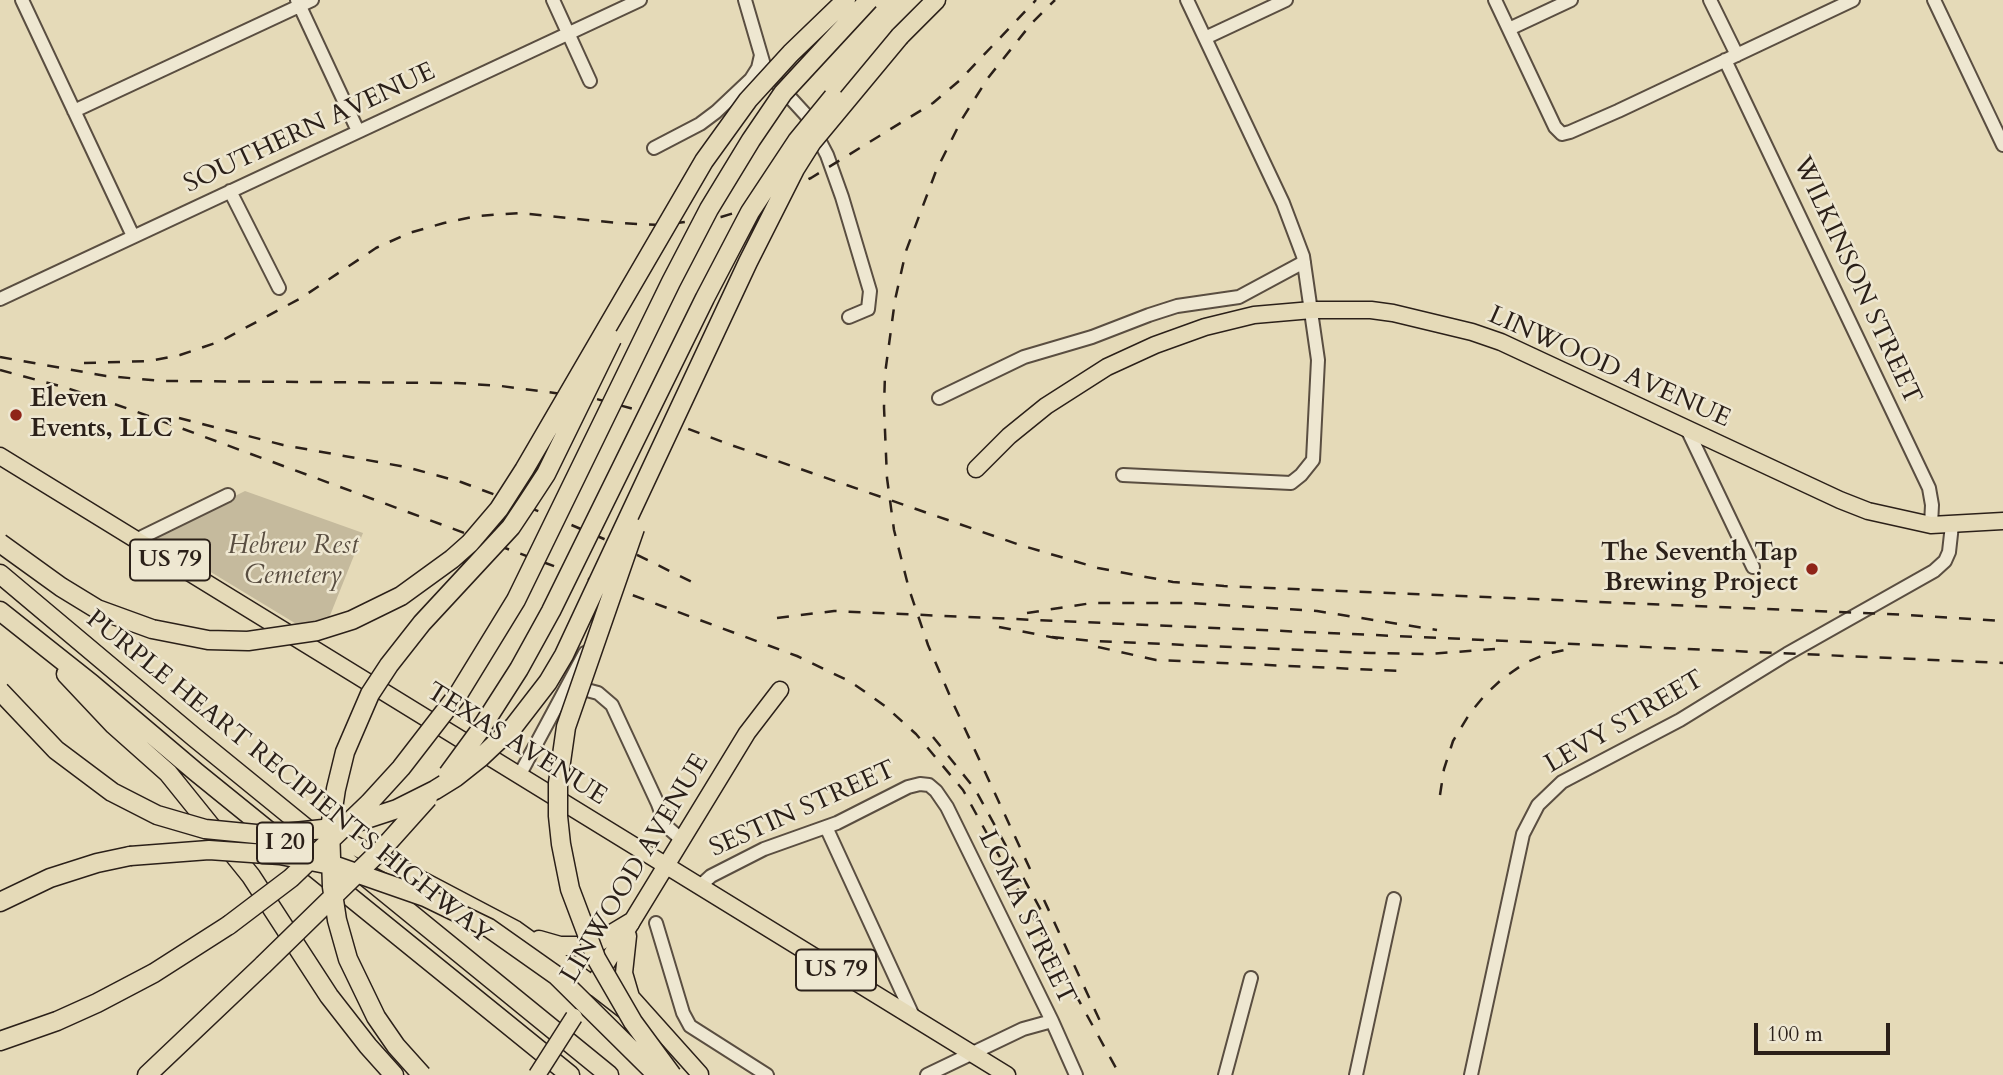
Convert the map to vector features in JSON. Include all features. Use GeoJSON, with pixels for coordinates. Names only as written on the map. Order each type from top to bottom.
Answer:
{"type":"FeatureCollection","features":[{"type":"Feature","properties":{"kind":"highway"},"geometry":{"type":"LineString","coordinates":[[0,544],[97,609],[152,629],[188,637],[237,641],[289,636],[352,620],[422,583],[470,543],[499,509],[704,161],[748,100],[791,53],[846,0]]}},
{"type":"Feature","properties":{"kind":"highway"},"geometry":{"type":"LineString","coordinates":[[0,1041],[57,1021],[97,1003],[229,925],[290,878],[369,803],[401,768],[459,693],[521,591],[671,282],[709,209],[751,140],[783,93],[869,0]]}},
{"type":"Feature","properties":{"kind":"highway"},"geometry":{"type":"LineString","coordinates":[[0,691],[56,750],[83,772],[119,796],[173,821],[205,829],[266,835],[316,831],[369,819],[435,790],[456,777],[497,743],[533,704],[564,655],[661,453],[748,262],[795,169],[819,133],[900,36],[936,0]]}},
{"type":"Feature","properties":{"kind":"highway"},"geometry":{"type":"LineString","coordinates":[[147,1075],[408,821],[461,757],[519,669],[551,611],[750,212],[797,141],[828,103],[874,56],[900,36]]}},
{"type":"Feature","properties":{"kind":"highway"},"geometry":{"type":"LineString","coordinates":[[422,1075],[396,1046],[376,1017],[348,959],[337,920],[332,887],[330,828],[335,789],[345,752],[370,694],[389,665],[422,623],[511,527],[546,474],[676,207]]}},
{"type":"Feature","properties":{"kind":"highway"},"geometry":{"type":"LineString","coordinates":[[661,453],[566,727],[558,783],[558,816],[570,889],[596,958],[628,1014],[672,1075]]}},
{"type":"Feature","properties":{"kind":"highway","name":"PURPLE HEART RECIPIENTS HIGHWAY"},"geometry":{"type":"LineString","coordinates":[[0,574],[609,1075]]}},
{"type":"Feature","properties":{"kind":"highway","name":"PURPLE HEART RECIPIENTS HIGHWAY"},"geometry":{"type":"LineString","coordinates":[[0,611],[570,1075]]}},
{"type":"Feature","properties":{"kind":"highway"},"geometry":{"type":"LineString","coordinates":[[19,627],[114,725],[168,773],[251,876],[329,996],[394,1075]]}},
{"type":"Feature","properties":{"kind":"highway"},"geometry":{"type":"LineString","coordinates":[[282,808],[514,930],[593,986]]}},
{"type":"Feature","properties":{"kind":"highway"},"geometry":{"type":"LineString","coordinates":[[0,902],[50,878],[130,856],[209,850],[280,855],[336,866],[425,897],[489,928],[557,976],[657,1075]]}},
{"type":"Feature","properties":{"kind":"highway"},"geometry":{"type":"LineString","coordinates":[[514,930],[543,942],[571,948],[600,941],[630,923]]}},
{"type":"Feature","properties":{"kind":"main road","name":"LINWOOD AVENUE"},"geometry":{"type":"LineString","coordinates":[[976,469],[1046,405],[1129,356],[1205,327],[1254,315],[1312,310],[1363,310],[1393,313],[1472,332],[1530,355],[1840,500],[1887,517],[1931,525],[2003,521]]}},
{"type":"Feature","properties":{"kind":"main road","name":"TEXAS AVENUE"},"geometry":{"type":"LineString","coordinates":[[0,456],[1007,1075]]}},
{"type":"Feature","properties":{"kind":"main road","name":"LINWOOD AVENUE"},"geometry":{"type":"LineString","coordinates":[[537,1075],[747,733],[780,690]]}},
{"type":"Feature","properties":{"kind":"main road"},"geometry":{"type":"LineString","coordinates":[[630,923],[624,964],[631,998],[700,1075]]}},
{"type":"Feature","properties":{"kind":"main road"},"geometry":{"type":"LineString","coordinates":[[593,986],[667,1043],[700,1075]]}},
{"type":"Feature","properties":{"kind":"street"},"geometry":{"type":"LineString","coordinates":[[22,0],[133,236]]}},
{"type":"Feature","properties":{"kind":"street"},"geometry":{"type":"LineString","coordinates":[[74,111],[298,3],[312,0]]}},
{"type":"Feature","properties":{"kind":"street"},"geometry":{"type":"LineString","coordinates":[[553,0],[590,81]]}},
{"type":"Feature","properties":{"kind":"street","name":"SOUTHERN AVENUE"},"geometry":{"type":"LineString","coordinates":[[0,299],[640,0]]}},
{"type":"Feature","properties":{"kind":"street"},"geometry":{"type":"LineString","coordinates":[[745,0],[764,65],[806,115],[827,155],[842,197],[870,291],[868,309],[849,317]]}},
{"type":"Feature","properties":{"kind":"street"},"geometry":{"type":"LineString","coordinates":[[1123,475],[1290,483],[1301,475],[1314,455],[1318,360],[1304,262],[1283,204],[1187,0]]}},
{"type":"Feature","properties":{"kind":"street"},"geometry":{"type":"LineString","coordinates":[[1205,38],[1286,0]]}},
{"type":"Feature","properties":{"kind":"street"},"geometry":{"type":"LineString","coordinates":[[1494,0],[1555,128],[1562,134],[1853,0]]}},
{"type":"Feature","properties":{"kind":"street"},"geometry":{"type":"LineString","coordinates":[[1509,29],[1571,0]]}},
{"type":"Feature","properties":{"kind":"street","name":"WILKINSON STREET"},"geometry":{"type":"LineString","coordinates":[[1710,0],[1731,58],[1929,488],[1931,525]]}},
{"type":"Feature","properties":{"kind":"street"},"geometry":{"type":"LineString","coordinates":[[1934,0],[2003,145]]}},
{"type":"Feature","properties":{"kind":"street"},"geometry":{"type":"LineString","coordinates":[[298,3],[358,131]]}},
{"type":"Feature","properties":{"kind":"street"},"geometry":{"type":"LineString","coordinates":[[654,148],[700,124],[716,112],[751,79],[758,68],[761,55]]}},
{"type":"Feature","properties":{"kind":"street"},"geometry":{"type":"LineString","coordinates":[[230,191],[279,288]]}},
{"type":"Feature","properties":{"kind":"street"},"geometry":{"type":"LineString","coordinates":[[939,398],[1024,357],[1092,337],[1177,306],[1239,297],[1304,262]]}},
{"type":"Feature","properties":{"kind":"street"},"geometry":{"type":"LineString","coordinates":[[1687,429],[1753,567]]}},
{"type":"Feature","properties":{"kind":"street"},"geometry":{"type":"LineString","coordinates":[[136,540],[228,495]]}},
{"type":"Feature","properties":{"kind":"street","name":"LEVY STREET"},"geometry":{"type":"LineString","coordinates":[[1471,1075],[1523,834],[1538,805],[1562,782],[1680,720],[1810,640],[1934,571],[1945,561],[1949,552],[1952,525]]}},
{"type":"Feature","properties":{"kind":"street"},"geometry":{"type":"LineString","coordinates":[[519,776],[587,650]]}},
{"type":"Feature","properties":{"kind":"street"},"geometry":{"type":"LineString","coordinates":[[568,685],[598,693],[612,705],[647,778],[666,826],[681,839]]}},
{"type":"Feature","properties":{"kind":"street","name":"SESTIN STREET"},"geometry":{"type":"LineString","coordinates":[[700,886],[711,876],[764,849],[857,814],[908,787],[929,785]]}},
{"type":"Feature","properties":{"kind":"street","name":"LOMA STREET"},"geometry":{"type":"LineString","coordinates":[[929,785],[947,807],[1076,1075]]}},
{"type":"Feature","properties":{"kind":"street"},"geometry":{"type":"LineString","coordinates":[[826,827],[914,1018]]}},
{"type":"Feature","properties":{"kind":"street"},"geometry":{"type":"LineString","coordinates":[[1356,1075],[1394,899]]}},
{"type":"Feature","properties":{"kind":"street"},"geometry":{"type":"LineString","coordinates":[[656,923],[683,1013],[690,1026],[767,1075]]}},
{"type":"Feature","properties":{"kind":"street"},"geometry":{"type":"LineString","coordinates":[[1225,1075],[1251,978]]}},
{"type":"Feature","properties":{"kind":"street"},"geometry":{"type":"LineString","coordinates":[[926,1075],[1029,1027],[1052,1021]]}},
{"type":"Feature","properties":{"kind":"green space","name":"Hebrew Rest Cemetery"},"geometry":{"type":"Polygon","coordinates":[[[245,491],[363,533],[327,623],[303,628],[153,537],[245,491]]]}},
{"type":"Feature","properties":{"kind":"railway"},"geometry":{"type":"LineString","coordinates":[[84,363],[150,361],[180,355],[221,341],[301,298],[376,248],[409,233],[444,223],[477,216],[520,213],[662,225],[721,217],[744,210],[811,178],[933,103],[959,81],[1036,0]]}},
{"type":"Feature","properties":{"kind":"railway"},"geometry":{"type":"LineString","coordinates":[[1030,869],[953,703],[928,645],[909,589],[894,530],[887,478],[884,407],[885,374],[895,300],[906,251],[936,171],[962,119],[988,78],[1031,24],[1055,0]]}},
{"type":"Feature","properties":{"kind":"railway"},"geometry":{"type":"LineString","coordinates":[[0,357],[106,376],[163,381],[457,383],[593,398],[641,411],[1020,545],[1098,568],[1173,582],[2003,621]]}},
{"type":"Feature","properties":{"kind":"railway"},"geometry":{"type":"LineString","coordinates":[[0,370],[67,388],[132,410],[797,656],[851,682],[885,706],[916,734],[963,790],[1116,1068]]}},
{"type":"Feature","properties":{"kind":"railway"},"geometry":{"type":"LineString","coordinates":[[179,418],[283,445],[406,467],[461,482],[611,542],[696,584]]}},
{"type":"Feature","properties":{"kind":"railway"},"geometry":{"type":"LineString","coordinates":[[1027,613],[1092,603],[1192,603],[1317,611],[1437,630]]}},
{"type":"Feature","properties":{"kind":"railway"},"geometry":{"type":"LineString","coordinates":[[777,618],[834,611],[2003,663]]}},
{"type":"Feature","properties":{"kind":"railway"},"geometry":{"type":"LineString","coordinates":[[999,627],[1061,639]]}},
{"type":"Feature","properties":{"kind":"railway"},"geometry":{"type":"LineString","coordinates":[[1052,637],[1371,653],[1428,654],[1495,649]]}},
{"type":"Feature","properties":{"kind":"railway"},"geometry":{"type":"LineString","coordinates":[[1098,647],[1156,660],[1401,671]]}},
{"type":"Feature","properties":{"kind":"railway"},"geometry":{"type":"LineString","coordinates":[[1440,795],[1444,769],[1453,741],[1485,695],[1525,663],[1546,654],[1569,649]]}},
{"type":"Feature","properties":{"kind":"railway"},"geometry":{"type":"LineString","coordinates":[[933,737],[975,789],[1043,914]]}},
{"type":"Feature","properties":{"kind":"railway"},"geometry":{"type":"LineString","coordinates":[[1044,900],[1100,1021]]}},
{"type":"Feature","properties":{"kind":"place","name":"Eleven Events, LLC"},"geometry":{"type":"Point","coordinates":[16,415]}},
{"type":"Feature","properties":{"kind":"place","name":"The Seventh Tap Brewing Project"},"geometry":{"type":"Point","coordinates":[1812,569]}}]}
